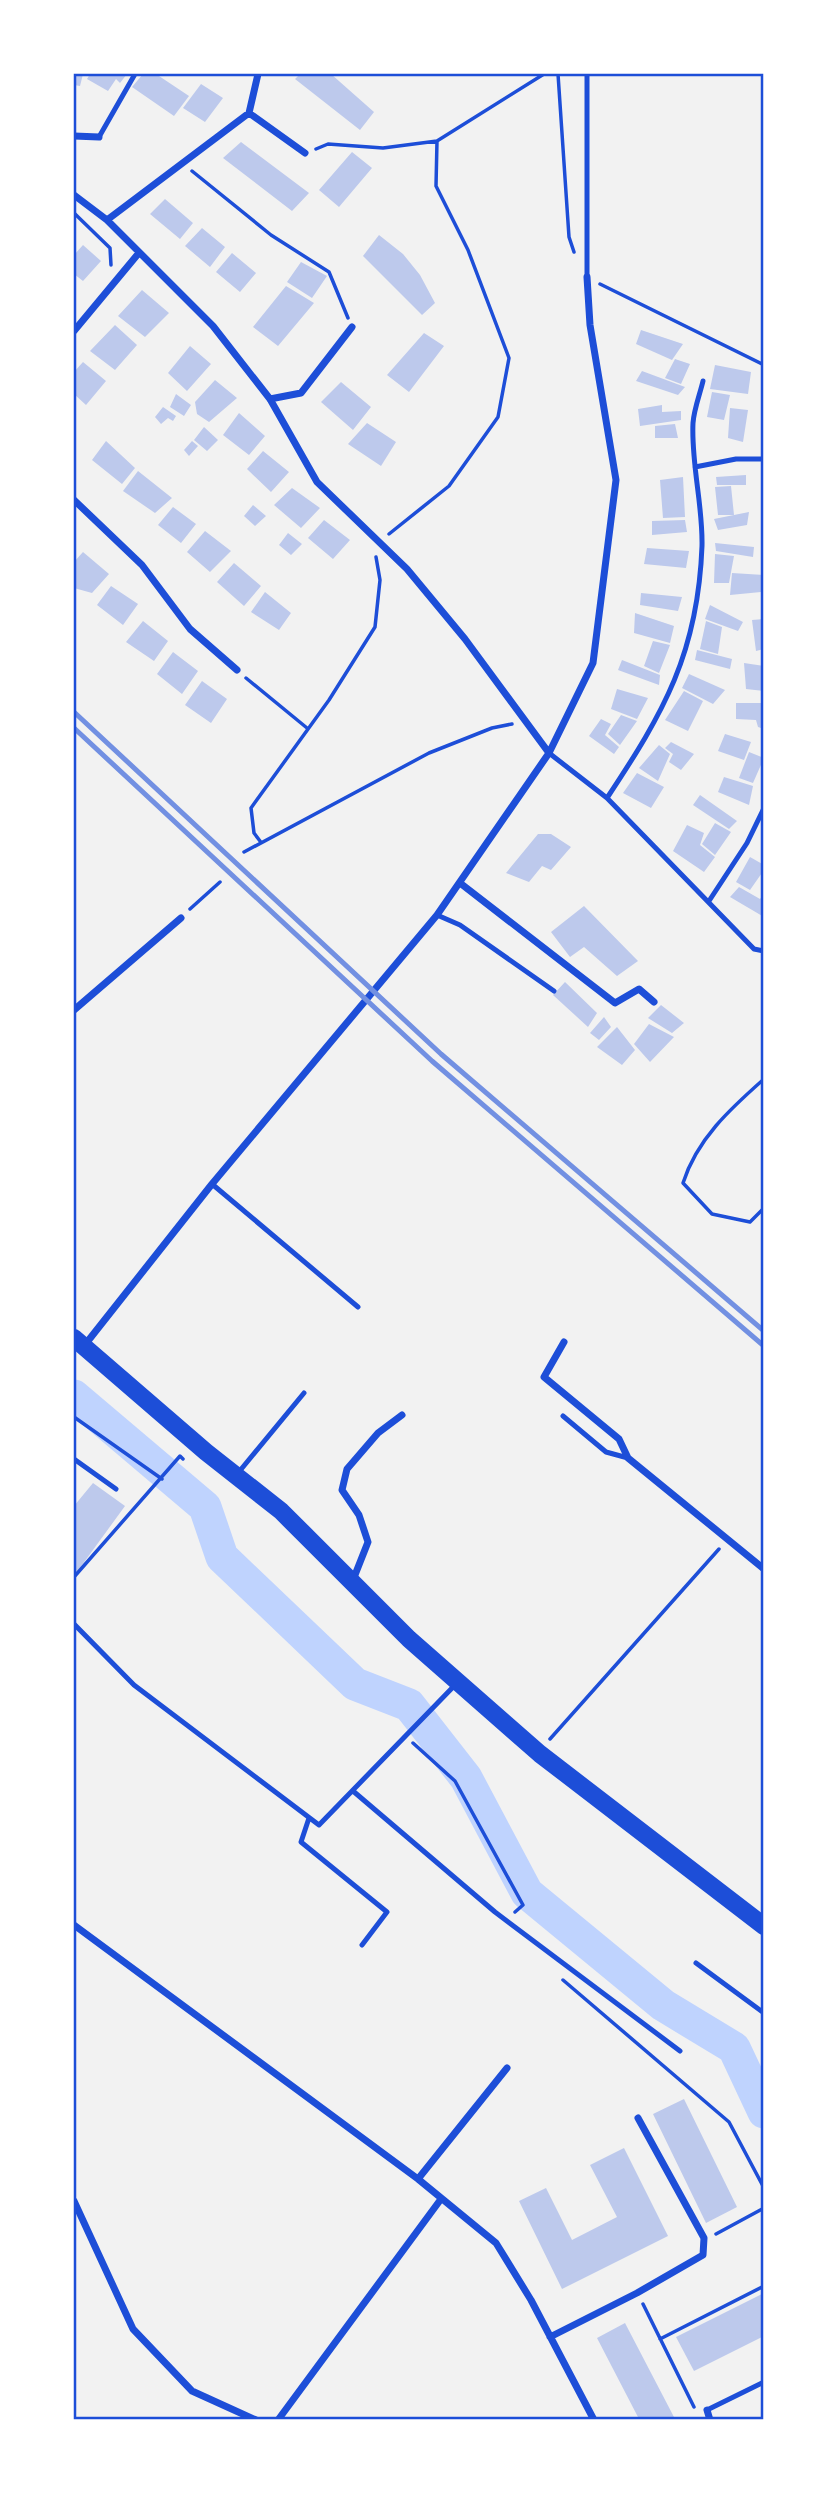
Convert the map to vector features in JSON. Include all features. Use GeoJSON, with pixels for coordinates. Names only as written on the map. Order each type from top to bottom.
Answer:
{"type":"FeatureCollection","features":[{"type":"Feature","properties":{"kind":"main road"},"geometry":{"type":"LineString","coordinates":[[79,1342],[281,1511],[351,1584],[540,1754],[764,1926]]}},
{"type":"Feature","properties":{"kind":"street"},"geometry":{"type":"LineString","coordinates":[[107,220],[249,113],[258,74]]}},
{"type":"Feature","properties":{"kind":"street"},"geometry":{"type":"LineString","coordinates":[[249,113],[305,153]]}},
{"type":"Feature","properties":{"kind":"street"},"geometry":{"type":"LineString","coordinates":[[74,136],[99,137]]}},
{"type":"Feature","properties":{"kind":"street"},"geometry":{"type":"LineString","coordinates":[[74,195],[107,220],[138,254],[213,326],[270,400],[317,482],[407,569],[457,629],[549,753]]}},
{"type":"Feature","properties":{"kind":"street"},"geometry":{"type":"LineString","coordinates":[[74,331],[138,254]]}},
{"type":"Feature","properties":{"kind":"street"},"geometry":{"type":"LineString","coordinates":[[79,1342],[437,915],[549,753],[593,663],[616,480],[590,325],[587,277]]}},
{"type":"Feature","properties":{"kind":"street"},"geometry":{"type":"LineString","coordinates":[[270,400],[301,393],[352,327]]}},
{"type":"Feature","properties":{"kind":"street"},"geometry":{"type":"LineString","coordinates":[[74,500],[142,565],[190,629],[237,670]]}},
{"type":"Feature","properties":{"kind":"street"},"geometry":{"type":"LineString","coordinates":[[460,883],[615,1003],[639,989],[654,1002]]}},
{"type":"Feature","properties":{"kind":"street"},"geometry":{"type":"LineString","coordinates":[[74,1010],[181,918]]}},
{"type":"Feature","properties":{"kind":"street"},"geometry":{"type":"LineString","coordinates":[[564,1342],[544,1377],[619,1439],[628,1458],[764,1569]]}},
{"type":"Feature","properties":{"kind":"street"},"geometry":{"type":"LineString","coordinates":[[351,1584],[368,1542],[359,1515],[342,1490],[347,1469],[377,1433],[402,1415]]}},
{"type":"Feature","properties":{"kind":"street"},"geometry":{"type":"LineString","coordinates":[[74,1925],[418,2179],[486,2233],[510,2264],[594,2420]]}},
{"type":"Feature","properties":{"kind":"street"},"geometry":{"type":"LineString","coordinates":[[418,2179],[507,2068]]}},
{"type":"Feature","properties":{"kind":"street"},"geometry":{"type":"LineString","coordinates":[[550,2337],[698,2260],[705,2243],[638,2118]]}},
{"type":"Feature","properties":{"kind":"street"},"geometry":{"type":"LineString","coordinates":[[278,2420],[441,2199]]}},
{"type":"Feature","properties":{"kind":"street"},"geometry":{"type":"LineString","coordinates":[[74,2201],[133,2329],[192,2391],[256,2420]]}},
{"type":"Feature","properties":{"kind":"street"},"geometry":{"type":"LineString","coordinates":[[707,2410],[710,2420]]}},
{"type":"Feature","properties":{"kind":"lane"},"geometry":{"type":"LineString","coordinates":[[99,137],[135,74]]}},
{"type":"Feature","properties":{"kind":"lane"},"geometry":{"type":"LineString","coordinates":[[587,74],[587,277]]}},
{"type":"Feature","properties":{"kind":"lane"},"geometry":{"type":"LineString","coordinates":[[607,798],[654,727],[681,666],[696,608],[702,544],[693,422],[704,381]]}},
{"type":"Feature","properties":{"kind":"lane"},"geometry":{"type":"LineString","coordinates":[[695,467],[736,459],[764,459]]}},
{"type":"Feature","properties":{"kind":"lane"},"geometry":{"type":"LineString","coordinates":[[549,753],[607,798],[754,949],[764,951]]}},
{"type":"Feature","properties":{"kind":"lane"},"geometry":{"type":"LineString","coordinates":[[709,901],[747,843],[764,808]]}},
{"type":"Feature","properties":{"kind":"lane"},"geometry":{"type":"LineString","coordinates":[[437,915],[460,925],[554,991]]}},
{"type":"Feature","properties":{"kind":"lane"},"geometry":{"type":"LineString","coordinates":[[212,1184],[358,1307]]}},
{"type":"Feature","properties":{"kind":"lane"},"geometry":{"type":"LineString","coordinates":[[236,1476],[304,1393]]}},
{"type":"Feature","properties":{"kind":"lane"},"geometry":{"type":"LineString","coordinates":[[563,1416],[606,1451],[628,1458]]}},
{"type":"Feature","properties":{"kind":"lane"},"geometry":{"type":"LineString","coordinates":[[74,1459],[116,1489]]}},
{"type":"Feature","properties":{"kind":"lane"},"geometry":{"type":"LineString","coordinates":[[74,1624],[134,1685],[319,1825],[458,1682]]}},
{"type":"Feature","properties":{"kind":"lane"},"geometry":{"type":"LineString","coordinates":[[354,1791],[495,1912],[680,2051]]}},
{"type":"Feature","properties":{"kind":"lane"},"geometry":{"type":"LineString","coordinates":[[309,1818],[301,1842],[387,1912],[362,1945]]}},
{"type":"Feature","properties":{"kind":"lane"},"geometry":{"type":"LineString","coordinates":[[696,1963],[764,2013]]}},
{"type":"Feature","properties":{"kind":"lane"},"geometry":{"type":"LineString","coordinates":[[707,2410],[764,2382]]}},
{"type":"Feature","properties":{"kind":"path"},"geometry":{"type":"LineString","coordinates":[[305,153],[328,144],[383,148],[437,141],[544,74]]}},
{"type":"Feature","properties":{"kind":"path"},"geometry":{"type":"LineString","coordinates":[[558,74],[569,237],[587,277],[764,365]]}},
{"type":"Feature","properties":{"kind":"path"},"geometry":{"type":"LineString","coordinates":[[260,841],[254,833],[251,808],[375,627],[380,580],[375,550],[380,542],[449,486],[498,416],[509,358],[468,250],[436,186],[437,141]]}},
{"type":"Feature","properties":{"kind":"path"},"geometry":{"type":"LineString","coordinates":[[182,163],[271,235],[329,272],[352,327]]}},
{"type":"Feature","properties":{"kind":"path"},"geometry":{"type":"LineString","coordinates":[[74,213],[110,248],[112,264],[104,273]]}},
{"type":"Feature","properties":{"kind":"path"},"geometry":{"type":"LineString","coordinates":[[237,670],[307,728]]}},
{"type":"Feature","properties":{"kind":"path"},"geometry":{"type":"LineString","coordinates":[[243,852],[429,752],[492,728],[527,722]]}},
{"type":"Feature","properties":{"kind":"path"},"geometry":{"type":"LineString","coordinates":[[181,918],[220,882]]}},
{"type":"Feature","properties":{"kind":"path"},"geometry":{"type":"LineString","coordinates":[[764,1079],[726,1114],[711,1132],[690,1159],[683,1183],[712,1214],[750,1222],[764,1208]]}},
{"type":"Feature","properties":{"kind":"path"},"geometry":{"type":"LineString","coordinates":[[74,1417],[162,1479]]}},
{"type":"Feature","properties":{"kind":"path"},"geometry":{"type":"LineString","coordinates":[[74,1577],[180,1456]]}},
{"type":"Feature","properties":{"kind":"path"},"geometry":{"type":"LineString","coordinates":[[554,1733],[719,1549]]}},
{"type":"Feature","properties":{"kind":"path"},"geometry":{"type":"LineString","coordinates":[[705,2243],[764,2208]]}},
{"type":"Feature","properties":{"kind":"path"},"geometry":{"type":"LineString","coordinates":[[660,2339],[764,2286]]}},
{"type":"Feature","properties":{"kind":"path"},"geometry":{"type":"LineString","coordinates":[[637,2293],[695,2407],[707,2410]]}},
{"type":"Feature","properties":{"kind":"building"},"geometry":{"type":"Polygon","coordinates":[[[74,74],[83,74],[80,86],[74,85],[74,74]]]}},
{"type":"Feature","properties":{"kind":"building"},"geometry":{"type":"Polygon","coordinates":[[[90,74],[127,74],[120,83],[116,79],[108,91],[87,79],[90,74]]]}},
{"type":"Feature","properties":{"kind":"building"},"geometry":{"type":"Polygon","coordinates":[[[143,74],[156,74],[189,96],[174,116],[132,87],[143,74]]]}},
{"type":"Feature","properties":{"kind":"building"},"geometry":{"type":"Polygon","coordinates":[[[300,74],[331,74],[374,112],[360,130],[295,79],[300,74]]]}},
{"type":"Feature","properties":{"kind":"building"},"geometry":{"type":"Polygon","coordinates":[[[201,84],[223,98],[205,122],[183,108],[201,84]]]}},
{"type":"Feature","properties":{"kind":"building"},"geometry":{"type":"Polygon","coordinates":[[[241,142],[309,193],[292,211],[223,158],[241,142]]]}},
{"type":"Feature","properties":{"kind":"building"},"geometry":{"type":"Polygon","coordinates":[[[352,152],[372,168],[339,207],[319,190],[352,152]]]}},
{"type":"Feature","properties":{"kind":"building"},"geometry":{"type":"Polygon","coordinates":[[[165,199],[193,223],[180,239],[150,214],[165,199]]]}},
{"type":"Feature","properties":{"kind":"building"},"geometry":{"type":"Polygon","coordinates":[[[202,228],[225,247],[210,267],[185,246],[202,228]]]}},
{"type":"Feature","properties":{"kind":"building"},"geometry":{"type":"Polygon","coordinates":[[[379,235],[403,254],[420,275],[435,303],[422,315],[363,256],[379,235]]]}},
{"type":"Feature","properties":{"kind":"building"},"geometry":{"type":"Polygon","coordinates":[[[83,245],[101,261],[83,281],[74,274],[74,255],[83,245]]]}},
{"type":"Feature","properties":{"kind":"building"},"geometry":{"type":"Polygon","coordinates":[[[232,253],[256,273],[240,292],[216,272],[232,253]]]}},
{"type":"Feature","properties":{"kind":"building"},"geometry":{"type":"Polygon","coordinates":[[[301,262],[327,276],[312,298],[287,282],[301,262]]]}},
{"type":"Feature","properties":{"kind":"building"},"geometry":{"type":"Polygon","coordinates":[[[286,286],[314,303],[278,346],[253,327],[286,286]]]}},
{"type":"Feature","properties":{"kind":"building"},"geometry":{"type":"Polygon","coordinates":[[[142,290],[169,313],[145,337],[118,316],[142,290]]]}},
{"type":"Feature","properties":{"kind":"building"},"geometry":{"type":"Polygon","coordinates":[[[115,325],[137,345],[115,370],[90,351],[115,325]]]}},
{"type":"Feature","properties":{"kind":"building"},"geometry":{"type":"Polygon","coordinates":[[[641,330],[683,344],[672,360],[636,344],[641,330]]]}},
{"type":"Feature","properties":{"kind":"building"},"geometry":{"type":"Polygon","coordinates":[[[424,333],[444,346],[409,392],[387,375],[424,333]]]}},
{"type":"Feature","properties":{"kind":"building"},"geometry":{"type":"Polygon","coordinates":[[[190,346],[211,364],[187,391],[168,373],[190,346]]]}},
{"type":"Feature","properties":{"kind":"building"},"geometry":{"type":"Polygon","coordinates":[[[675,359],[690,364],[681,384],[665,378],[675,359]]]}},
{"type":"Feature","properties":{"kind":"building"},"geometry":{"type":"Polygon","coordinates":[[[83,362],[106,381],[86,405],[74,394],[74,372],[83,362]]]}},
{"type":"Feature","properties":{"kind":"building"},"geometry":{"type":"Polygon","coordinates":[[[715,365],[751,372],[748,394],[710,389],[715,365]]]}},
{"type":"Feature","properties":{"kind":"building"},"geometry":{"type":"Polygon","coordinates":[[[642,371],[685,387],[678,395],[636,381],[642,371]]]}},
{"type":"Feature","properties":{"kind":"building"},"geometry":{"type":"Polygon","coordinates":[[[215,380],[237,398],[209,422],[197,414],[195,402],[215,380]]]}},
{"type":"Feature","properties":{"kind":"building"},"geometry":{"type":"Polygon","coordinates":[[[341,382],[371,407],[353,430],[321,402],[341,382]]]}},
{"type":"Feature","properties":{"kind":"building"},"geometry":{"type":"Polygon","coordinates":[[[712,392],[730,395],[724,420],[707,417],[712,392]]]}},
{"type":"Feature","properties":{"kind":"building"},"geometry":{"type":"Polygon","coordinates":[[[176,394],[191,405],[184,416],[170,407],[176,394]]]}},
{"type":"Feature","properties":{"kind":"building"},"geometry":{"type":"Polygon","coordinates":[[[662,405],[662,412],[681,411],[681,420],[640,426],[638,409],[662,405]]]}},
{"type":"Feature","properties":{"kind":"building"},"geometry":{"type":"Polygon","coordinates":[[[163,407],[176,416],[173,421],[168,418],[161,424],[155,417],[163,407]]]}},
{"type":"Feature","properties":{"kind":"building"},"geometry":{"type":"Polygon","coordinates":[[[730,408],[748,410],[743,442],[728,438],[730,408]]]}},
{"type":"Feature","properties":{"kind":"building"},"geometry":{"type":"Polygon","coordinates":[[[239,413],[265,436],[249,455],[223,435],[239,413]]]}},
{"type":"Feature","properties":{"kind":"building"},"geometry":{"type":"Polygon","coordinates":[[[367,423],[396,442],[381,466],[348,444],[367,423]]]}},
{"type":"Feature","properties":{"kind":"building"},"geometry":{"type":"Polygon","coordinates":[[[675,424],[678,438],[655,438],[655,426],[675,424]]]}},
{"type":"Feature","properties":{"kind":"building"},"geometry":{"type":"Polygon","coordinates":[[[204,427],[218,440],[207,451],[194,440],[204,427]]]}},
{"type":"Feature","properties":{"kind":"building"},"geometry":{"type":"Polygon","coordinates":[[[106,441],[135,468],[122,484],[92,460],[106,441]]]}},
{"type":"Feature","properties":{"kind":"building"},"geometry":{"type":"Polygon","coordinates":[[[192,441],[198,446],[189,456],[184,450],[192,441]]]}},
{"type":"Feature","properties":{"kind":"building"},"geometry":{"type":"Polygon","coordinates":[[[263,451],[289,472],[271,492],[247,469],[263,451]]]}},
{"type":"Feature","properties":{"kind":"building"},"geometry":{"type":"Polygon","coordinates":[[[138,471],[172,498],[155,513],[123,491],[138,471]]]}},
{"type":"Feature","properties":{"kind":"building"},"geometry":{"type":"Polygon","coordinates":[[[746,475],[746,485],[717,485],[716,477],[746,475]]]}},
{"type":"Feature","properties":{"kind":"building"},"geometry":{"type":"Polygon","coordinates":[[[683,477],[685,517],[663,518],[660,480],[683,477]]]}},
{"type":"Feature","properties":{"kind":"building"},"geometry":{"type":"Polygon","coordinates":[[[731,486],[734,515],[718,515],[715,487],[731,486]]]}},
{"type":"Feature","properties":{"kind":"building"},"geometry":{"type":"Polygon","coordinates":[[[292,488],[320,508],[301,528],[274,505],[292,488]]]}},
{"type":"Feature","properties":{"kind":"building"},"geometry":{"type":"Polygon","coordinates":[[[253,505],[266,516],[255,526],[244,516],[253,505]]]}},
{"type":"Feature","properties":{"kind":"building"},"geometry":{"type":"Polygon","coordinates":[[[173,507],[196,524],[181,543],[158,525],[173,507]]]}},
{"type":"Feature","properties":{"kind":"building"},"geometry":{"type":"Polygon","coordinates":[[[749,512],[747,525],[718,530],[714,519],[749,512]]]}},
{"type":"Feature","properties":{"kind":"building"},"geometry":{"type":"Polygon","coordinates":[[[324,520],[350,540],[333,559],[308,538],[324,520]]]}},
{"type":"Feature","properties":{"kind":"building"},"geometry":{"type":"Polygon","coordinates":[[[685,520],[687,532],[652,535],[652,521],[685,520]]]}},
{"type":"Feature","properties":{"kind":"building"},"geometry":{"type":"Polygon","coordinates":[[[205,531],[231,551],[210,572],[187,552],[205,531]]]}},
{"type":"Feature","properties":{"kind":"building"},"geometry":{"type":"Polygon","coordinates":[[[288,533],[302,544],[291,555],[279,545],[288,533]]]}},
{"type":"Feature","properties":{"kind":"building"},"geometry":{"type":"Polygon","coordinates":[[[715,543],[754,547],[753,557],[716,551],[715,543]]]}},
{"type":"Feature","properties":{"kind":"building"},"geometry":{"type":"Polygon","coordinates":[[[647,548],[689,551],[686,568],[644,564],[647,548]]]}},
{"type":"Feature","properties":{"kind":"building"},"geometry":{"type":"Polygon","coordinates":[[[83,552],[109,574],[92,593],[74,588],[74,562],[83,552]]]}},
{"type":"Feature","properties":{"kind":"building"},"geometry":{"type":"Polygon","coordinates":[[[715,554],[734,556],[729,583],[714,583],[715,554]]]}},
{"type":"Feature","properties":{"kind":"building"},"geometry":{"type":"Polygon","coordinates":[[[234,563],[261,586],[244,606],[217,582],[234,563]]]}},
{"type":"Feature","properties":{"kind":"building"},"geometry":{"type":"Polygon","coordinates":[[[732,573],[764,575],[761,592],[730,595],[732,573]]]}},
{"type":"Feature","properties":{"kind":"building"},"geometry":{"type":"Polygon","coordinates":[[[111,586],[138,604],[123,625],[97,605],[111,586]]]}},
{"type":"Feature","properties":{"kind":"building"},"geometry":{"type":"Polygon","coordinates":[[[265,592],[291,613],[279,630],[251,612],[265,592]]]}},
{"type":"Feature","properties":{"kind":"building"},"geometry":{"type":"Polygon","coordinates":[[[641,593],[682,597],[678,611],[640,605],[641,593]]]}},
{"type":"Feature","properties":{"kind":"building"},"geometry":{"type":"Polygon","coordinates":[[[710,605],[743,622],[738,631],[705,619],[710,605]]]}},
{"type":"Feature","properties":{"kind":"building"},"geometry":{"type":"Polygon","coordinates":[[[635,613],[674,626],[670,643],[634,633],[635,613]]]}},
{"type":"Feature","properties":{"kind":"building"},"geometry":{"type":"Polygon","coordinates":[[[764,619],[764,649],[756,651],[752,620],[764,619]]]}},
{"type":"Feature","properties":{"kind":"building"},"geometry":{"type":"Polygon","coordinates":[[[143,621],[168,641],[154,661],[126,642],[143,621]]]}},
{"type":"Feature","properties":{"kind":"building"},"geometry":{"type":"Polygon","coordinates":[[[706,621],[722,627],[718,654],[700,649],[706,621]]]}},
{"type":"Feature","properties":{"kind":"building"},"geometry":{"type":"Polygon","coordinates":[[[653,641],[670,645],[659,673],[644,666],[653,641]]]}},
{"type":"Feature","properties":{"kind":"building"},"geometry":{"type":"Polygon","coordinates":[[[697,650],[732,659],[730,669],[695,660],[697,650]]]}},
{"type":"Feature","properties":{"kind":"building"},"geometry":{"type":"Polygon","coordinates":[[[173,652],[198,671],[182,694],[157,674],[173,652]]]}},
{"type":"Feature","properties":{"kind":"building"},"geometry":{"type":"Polygon","coordinates":[[[622,660],[660,675],[659,685],[618,670],[622,660]]]}},
{"type":"Feature","properties":{"kind":"building"},"geometry":{"type":"Polygon","coordinates":[[[744,663],[764,666],[764,691],[746,689],[744,663]]]}},
{"type":"Feature","properties":{"kind":"building"},"geometry":{"type":"Polygon","coordinates":[[[689,674],[725,690],[713,704],[682,688],[689,674]]]}},
{"type":"Feature","properties":{"kind":"building"},"geometry":{"type":"Polygon","coordinates":[[[202,681],[227,699],[211,723],[185,705],[202,681]]]}},
{"type":"Feature","properties":{"kind":"building"},"geometry":{"type":"Polygon","coordinates":[[[617,689],[648,698],[637,719],[611,709],[617,689]]]}},
{"type":"Feature","properties":{"kind":"building"},"geometry":{"type":"Polygon","coordinates":[[[684,691],[703,701],[688,731],[665,720],[684,691]]]}},
{"type":"Feature","properties":{"kind":"building"},"geometry":{"type":"Polygon","coordinates":[[[736,703],[764,703],[764,729],[758,727],[756,720],[736,719],[736,703]]]}},
{"type":"Feature","properties":{"kind":"building"},"geometry":{"type":"Polygon","coordinates":[[[621,715],[637,721],[620,745],[608,734],[621,715]]]}},
{"type":"Feature","properties":{"kind":"building"},"geometry":{"type":"Polygon","coordinates":[[[601,719],[611,724],[605,735],[619,747],[614,754],[589,736],[601,719]]]}},
{"type":"Feature","properties":{"kind":"building"},"geometry":{"type":"Polygon","coordinates":[[[725,734],[751,742],[744,760],[718,751],[725,734]]]}},
{"type":"Feature","properties":{"kind":"building"},"geometry":{"type":"Polygon","coordinates":[[[671,742],[694,754],[681,770],[669,762],[673,754],[665,748],[671,742]]]}},
{"type":"Feature","properties":{"kind":"building"},"geometry":{"type":"Polygon","coordinates":[[[659,745],[670,754],[658,781],[639,768],[659,745]]]}},
{"type":"Feature","properties":{"kind":"building"},"geometry":{"type":"Polygon","coordinates":[[[749,752],[764,758],[753,783],[739,778],[749,752]]]}},
{"type":"Feature","properties":{"kind":"building"},"geometry":{"type":"Polygon","coordinates":[[[637,773],[664,787],[651,808],[623,793],[637,773]]]}},
{"type":"Feature","properties":{"kind":"building"},"geometry":{"type":"Polygon","coordinates":[[[724,777],[753,786],[749,805],[718,792],[724,777]]]}},
{"type":"Feature","properties":{"kind":"building"},"geometry":{"type":"Polygon","coordinates":[[[700,795],[737,821],[729,829],[693,805],[700,795]]]}},
{"type":"Feature","properties":{"kind":"building"},"geometry":{"type":"Polygon","coordinates":[[[715,823],[731,832],[715,855],[702,844],[715,823]]]}},
{"type":"Feature","properties":{"kind":"building"},"geometry":{"type":"Polygon","coordinates":[[[687,825],[704,833],[700,845],[715,857],[704,872],[673,851],[687,825]]]}},
{"type":"Feature","properties":{"kind":"building"},"geometry":{"type":"Polygon","coordinates":[[[538,834],[551,834],[571,847],[551,870],[542,866],[529,882],[506,873],[538,834]]]}},
{"type":"Feature","properties":{"kind":"building"},"geometry":{"type":"Polygon","coordinates":[[[750,857],[764,865],[764,870],[750,890],[736,882],[750,857]]]}},
{"type":"Feature","properties":{"kind":"building"},"geometry":{"type":"Polygon","coordinates":[[[739,887],[760,899],[764,894],[764,917],[730,897],[739,887]]]}},
{"type":"Feature","properties":{"kind":"building"},"geometry":{"type":"Polygon","coordinates":[[[584,906],[638,961],[617,976],[584,947],[570,957],[551,932],[584,906]]]}},
{"type":"Feature","properties":{"kind":"building"},"geometry":{"type":"Polygon","coordinates":[[[565,982],[597,1013],[588,1027],[553,995],[565,982]]]}},
{"type":"Feature","properties":{"kind":"building"},"geometry":{"type":"Polygon","coordinates":[[[661,1005],[684,1023],[672,1033],[648,1018],[661,1005]]]}},
{"type":"Feature","properties":{"kind":"building"},"geometry":{"type":"Polygon","coordinates":[[[604,1017],[611,1027],[599,1040],[590,1033],[604,1017]]]}},
{"type":"Feature","properties":{"kind":"building"},"geometry":{"type":"Polygon","coordinates":[[[649,1024],[674,1037],[650,1062],[634,1044],[649,1024]]]}},
{"type":"Feature","properties":{"kind":"building"},"geometry":{"type":"Polygon","coordinates":[[[617,1027],[635,1050],[622,1065],[597,1047],[617,1027]]]}},
{"type":"Feature","properties":{"kind":"building"},"geometry":{"type":"Polygon","coordinates":[[[93,1483],[125,1506],[74,1576],[74,1506],[93,1483]]]}},
{"type":"Feature","properties":{"kind":"building"},"geometry":{"type":"Polygon","coordinates":[[[684,2099],[737,2207],[706,2223],[653,2114],[684,2099]]]}},
{"type":"Feature","properties":{"kind":"building"},"geometry":{"type":"Polygon","coordinates":[[[624,2148],[668,2236],[562,2289],[519,2201],[546,2188],[572,2240],[617,2217],[590,2165],[624,2148]]]}},
{"type":"Feature","properties":{"kind":"building"},"geometry":{"type":"Polygon","coordinates":[[[764,2293],[764,2336],[694,2371],[676,2337],[764,2293]]]}},
{"type":"Feature","properties":{"kind":"building"},"geometry":{"type":"Polygon","coordinates":[[[625,2323],[675,2419],[639,2419],[597,2338],[625,2323]]]}},
{"type":"Feature","properties":{"kind":"waterway"},"geometry":{"type":"LineString","coordinates":[[74,1396],[205,1507],[222,1557],[355,1684],[409,1705],[466,1778],[527,1893],[663,2005],[734,2048],[764,2112]]}},
{"type":"Feature","properties":{"kind":"railway"},"geometry":{"type":"LineString","coordinates":[[74,712],[441,1054],[764,1331]]}},
{"type":"Feature","properties":{"kind":"railway"},"geometry":{"type":"LineString","coordinates":[[74,728],[432,1061],[764,1346]]}}]}
